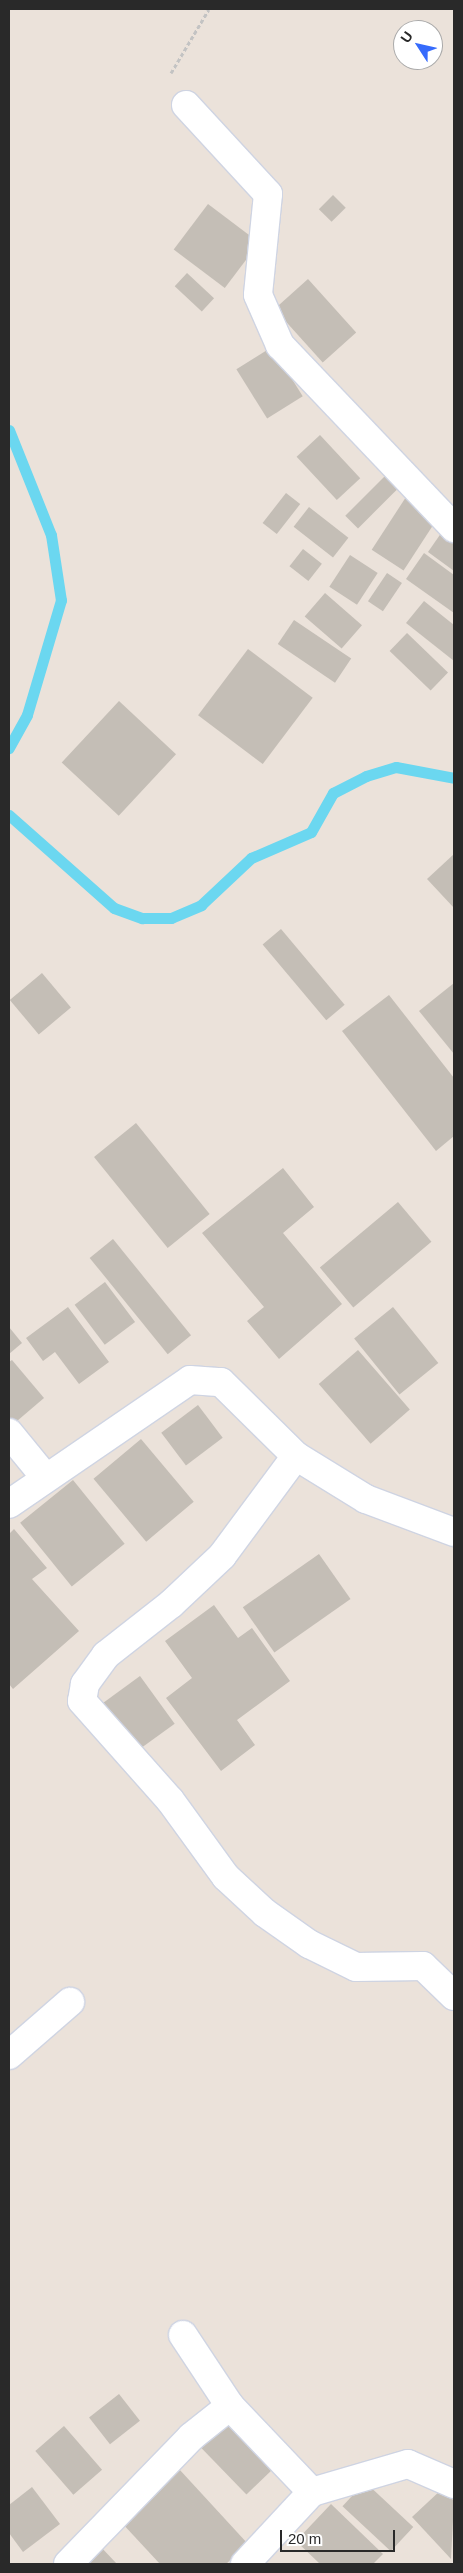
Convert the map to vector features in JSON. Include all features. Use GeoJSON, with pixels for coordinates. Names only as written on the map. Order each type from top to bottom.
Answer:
{"type":"FeatureCollection","features":[{"type":"Feature","properties":{"kind":"street"},"geometry":{"type":"LineString","coordinates":[[186,105],[268,194],[258,295],[280,345],[454,528]]}},
{"type":"Feature","properties":{"kind":"street"},"geometry":{"type":"LineString","coordinates":[[9,1504],[190,1380],[221,1382],[296,1456],[366,1499],[454,1532]]}},
{"type":"Feature","properties":{"kind":"street"},"geometry":{"type":"LineString","coordinates":[[9,1433],[45,1478]]}},
{"type":"Feature","properties":{"kind":"street"},"geometry":{"type":"LineString","coordinates":[[296,1456],[222,1556],[172,1604],[106,1655],[85,1684],[82,1701],[170,1800],[226,1877],[265,1914],[309,1944],[356,1967],[423,1966],[454,1996]]}},
{"type":"Feature","properties":{"kind":"street"},"geometry":{"type":"LineString","coordinates":[[9,2055],[70,2002]]}},
{"type":"Feature","properties":{"kind":"street"},"geometry":{"type":"LineString","coordinates":[[184,2334],[230,2406],[312,2492]]}},
{"type":"Feature","properties":{"kind":"street"},"geometry":{"type":"LineString","coordinates":[[68,2564],[191,2437],[230,2406]]}},
{"type":"Feature","properties":{"kind":"street"},"geometry":{"type":"LineString","coordinates":[[245,2564],[312,2492],[408,2464],[454,2484]]}},
{"type":"Feature","properties":{"kind":"path"},"geometry":{"type":"LineString","coordinates":[[186,105],[170,75],[209,9]]}},
{"type":"Feature","properties":{"kind":"building"},"geometry":{"type":"Polygon","coordinates":[[[333,195],[346,208],[332,222],[319,209],[333,195]]]}},
{"type":"Feature","properties":{"kind":"building"},"geometry":{"type":"Polygon","coordinates":[[[208,204],[259,243],[225,288],[174,250],[208,204]]]}},
{"type":"Feature","properties":{"kind":"building"},"geometry":{"type":"Polygon","coordinates":[[[187,273],[214,298],[202,311],[175,286],[187,273]]]}},
{"type":"Feature","properties":{"kind":"building"},"geometry":{"type":"Polygon","coordinates":[[[308,279],[356,333],[323,363],[275,309],[308,279]]]}},
{"type":"Feature","properties":{"kind":"building"},"geometry":{"type":"Polygon","coordinates":[[[272,347],[303,396],[267,418],[236,369],[272,347]]]}},
{"type":"Feature","properties":{"kind":"building"},"geometry":{"type":"Polygon","coordinates":[[[320,435],[360,478],[337,500],[297,457],[320,435]]]}},
{"type":"Feature","properties":{"kind":"building"},"geometry":{"type":"Polygon","coordinates":[[[387,474],[400,487],[358,528],[345,516],[387,474]]]}},
{"type":"Feature","properties":{"kind":"building"},"geometry":{"type":"Polygon","coordinates":[[[286,493],[300,504],[277,534],[263,523],[286,493]]]}},
{"type":"Feature","properties":{"kind":"building"},"geometry":{"type":"Polygon","coordinates":[[[406,497],[438,518],[404,571],[372,550],[406,497]]]}},
{"type":"Feature","properties":{"kind":"building"},"geometry":{"type":"Polygon","coordinates":[[[309,507],[348,538],[333,557],[294,527],[309,507]]]}},
{"type":"Feature","properties":{"kind":"building"},"geometry":{"type":"Polygon","coordinates":[[[444,529],[454,536],[454,571],[428,552],[444,529]]]}},
{"type":"Feature","properties":{"kind":"building"},"geometry":{"type":"Polygon","coordinates":[[[303,549],[322,564],[308,581],[289,566],[303,549]]]}},
{"type":"Feature","properties":{"kind":"building"},"geometry":{"type":"Polygon","coordinates":[[[424,553],[454,575],[454,613],[406,579],[424,553]]]}},
{"type":"Feature","properties":{"kind":"building"},"geometry":{"type":"Polygon","coordinates":[[[350,555],[378,573],[357,605],[329,587],[350,555]]]}},
{"type":"Feature","properties":{"kind":"building"},"geometry":{"type":"Polygon","coordinates":[[[387,573],[402,583],[383,611],[368,601],[387,573]]]}},
{"type":"Feature","properties":{"kind":"building"},"geometry":{"type":"Polygon","coordinates":[[[325,593],[362,625],[342,649],[305,616],[325,593]]]}},
{"type":"Feature","properties":{"kind":"building"},"geometry":{"type":"Polygon","coordinates":[[[424,601],[454,625],[454,661],[406,623],[424,601]]]}},
{"type":"Feature","properties":{"kind":"building"},"geometry":{"type":"Polygon","coordinates":[[[294,620],[351,659],[335,683],[278,644],[294,620]]]}},
{"type":"Feature","properties":{"kind":"building"},"geometry":{"type":"Polygon","coordinates":[[[407,633],[448,673],[431,691],[390,651],[407,633]]]}},
{"type":"Feature","properties":{"kind":"building"},"geometry":{"type":"Polygon","coordinates":[[[248,649],[313,698],[263,764],[198,715],[248,649]]]}},
{"type":"Feature","properties":{"kind":"building"},"geometry":{"type":"Polygon","coordinates":[[[119,701],[176,754],[119,816],[62,762],[119,701]]]}},
{"type":"Feature","properties":{"kind":"building"},"geometry":{"type":"Polygon","coordinates":[[[454,854],[454,908],[427,879],[454,854]]]}},
{"type":"Feature","properties":{"kind":"building"},"geometry":{"type":"Polygon","coordinates":[[[281,929],[345,1005],[326,1020],[263,944],[281,929]]]}},
{"type":"Feature","properties":{"kind":"building"},"geometry":{"type":"Polygon","coordinates":[[[42,973],[71,1007],[39,1034],[10,1000],[42,973]]]}},
{"type":"Feature","properties":{"kind":"building"},"geometry":{"type":"Polygon","coordinates":[[[454,983],[454,1054],[419,1011],[454,983]]]}},
{"type":"Feature","properties":{"kind":"building"},"geometry":{"type":"Polygon","coordinates":[[[389,995],[454,1078],[454,1136],[436,1151],[342,1031],[389,995]]]}},
{"type":"Feature","properties":{"kind":"building"},"geometry":{"type":"Polygon","coordinates":[[[136,1123],[210,1214],[168,1248],[94,1157],[136,1123]]]}},
{"type":"Feature","properties":{"kind":"building"},"geometry":{"type":"Polygon","coordinates":[[[283,1168],[314,1207],[283,1233],[342,1304],[279,1359],[247,1321],[264,1307],[202,1233],[283,1168]]]}},
{"type":"Feature","properties":{"kind":"building"},"geometry":{"type":"Polygon","coordinates":[[[398,1202],[431,1242],[353,1307],[320,1268],[398,1202]]]}},
{"type":"Feature","properties":{"kind":"building"},"geometry":{"type":"Polygon","coordinates":[[[113,1239],[191,1335],[168,1354],[90,1258],[113,1239]]]}},
{"type":"Feature","properties":{"kind":"building"},"geometry":{"type":"Polygon","coordinates":[[[105,1282],[135,1322],[105,1345],[75,1305],[105,1282]]]}},
{"type":"Feature","properties":{"kind":"building"},"geometry":{"type":"Polygon","coordinates":[[[68,1307],[109,1362],[79,1384],[55,1352],[43,1361],[26,1338],[68,1307]]]}},
{"type":"Feature","properties":{"kind":"building"},"geometry":{"type":"Polygon","coordinates":[[[393,1307],[438,1363],[399,1394],[354,1338],[393,1307]]]}},
{"type":"Feature","properties":{"kind":"building"},"geometry":{"type":"Polygon","coordinates":[[[9,1327],[22,1343],[9,1354],[9,1327]]]}},
{"type":"Feature","properties":{"kind":"building"},"geometry":{"type":"Polygon","coordinates":[[[358,1350],[410,1410],[371,1444],[319,1384],[358,1350]]]}},
{"type":"Feature","properties":{"kind":"building"},"geometry":{"type":"Polygon","coordinates":[[[12,1360],[44,1398],[10,1427],[9,1362],[12,1360]]]}},
{"type":"Feature","properties":{"kind":"building"},"geometry":{"type":"Polygon","coordinates":[[[198,1405],[223,1438],[186,1465],[161,1433],[198,1405]]]}},
{"type":"Feature","properties":{"kind":"building"},"geometry":{"type":"Polygon","coordinates":[[[141,1439],[194,1502],[146,1542],[94,1479],[141,1439]]]}},
{"type":"Feature","properties":{"kind":"building"},"geometry":{"type":"Polygon","coordinates":[[[73,1480],[125,1544],[72,1587],[20,1523],[73,1480]]]}},
{"type":"Feature","properties":{"kind":"building"},"geometry":{"type":"Polygon","coordinates":[[[14,1529],[47,1568],[32,1579],[79,1631],[13,1689],[9,1684],[9,1534],[14,1529]]]}},
{"type":"Feature","properties":{"kind":"building"},"geometry":{"type":"Polygon","coordinates":[[[319,1554],[351,1599],[274,1652],[243,1607],[319,1554]]]}},
{"type":"Feature","properties":{"kind":"building"},"geometry":{"type":"Polygon","coordinates":[[[214,1605],[238,1638],[252,1628],[290,1681],[237,1720],[255,1745],[221,1771],[166,1698],[192,1678],[165,1641],[214,1605]]]}},
{"type":"Feature","properties":{"kind":"building"},"geometry":{"type":"Polygon","coordinates":[[[140,1676],[175,1724],[137,1751],[102,1704],[140,1676]]]}},
{"type":"Feature","properties":{"kind":"building"},"geometry":{"type":"Polygon","coordinates":[[[119,2394],[140,2421],[110,2444],[89,2417],[119,2394]]]}},
{"type":"Feature","properties":{"kind":"building"},"geometry":{"type":"Polygon","coordinates":[[[233,2413],[280,2462],[246,2495],[199,2446],[233,2413]]]}},
{"type":"Feature","properties":{"kind":"building"},"geometry":{"type":"Polygon","coordinates":[[[64,2426],[102,2470],[73,2495],[35,2451],[64,2426]]]}},
{"type":"Feature","properties":{"kind":"building"},"geometry":{"type":"Polygon","coordinates":[[[179,2469],[248,2544],[226,2564],[160,2564],[121,2522],[179,2469]]]}},
{"type":"Feature","properties":{"kind":"building"},"geometry":{"type":"Polygon","coordinates":[[[365,2482],[413,2527],[391,2551],[342,2506],[365,2482]]]}},
{"type":"Feature","properties":{"kind":"building"},"geometry":{"type":"Polygon","coordinates":[[[32,2487],[60,2524],[23,2552],[9,2533],[9,2505],[32,2487]]]}},
{"type":"Feature","properties":{"kind":"building"},"geometry":{"type":"Polygon","coordinates":[[[442,2489],[454,2501],[451,2559],[412,2517],[442,2489]]]}},
{"type":"Feature","properties":{"kind":"building"},"geometry":{"type":"Polygon","coordinates":[[[331,2504],[383,2554],[373,2564],[320,2564],[296,2541],[331,2504]]]}},
{"type":"Feature","properties":{"kind":"building"},"geometry":{"type":"Polygon","coordinates":[[[99,2545],[117,2564],[80,2564],[99,2545]]]}},
{"type":"Feature","properties":{"kind":"waterway"},"geometry":{"type":"LineString","coordinates":[[9,430],[51,535],[61,600],[27,715],[9,748]]}},
{"type":"Feature","properties":{"kind":"waterway"},"geometry":{"type":"LineString","coordinates":[[9,815],[114,908],[142,918],[171,918],[201,905],[251,858],[311,832],[333,793],[366,776],[396,767],[454,778]]}}]}
